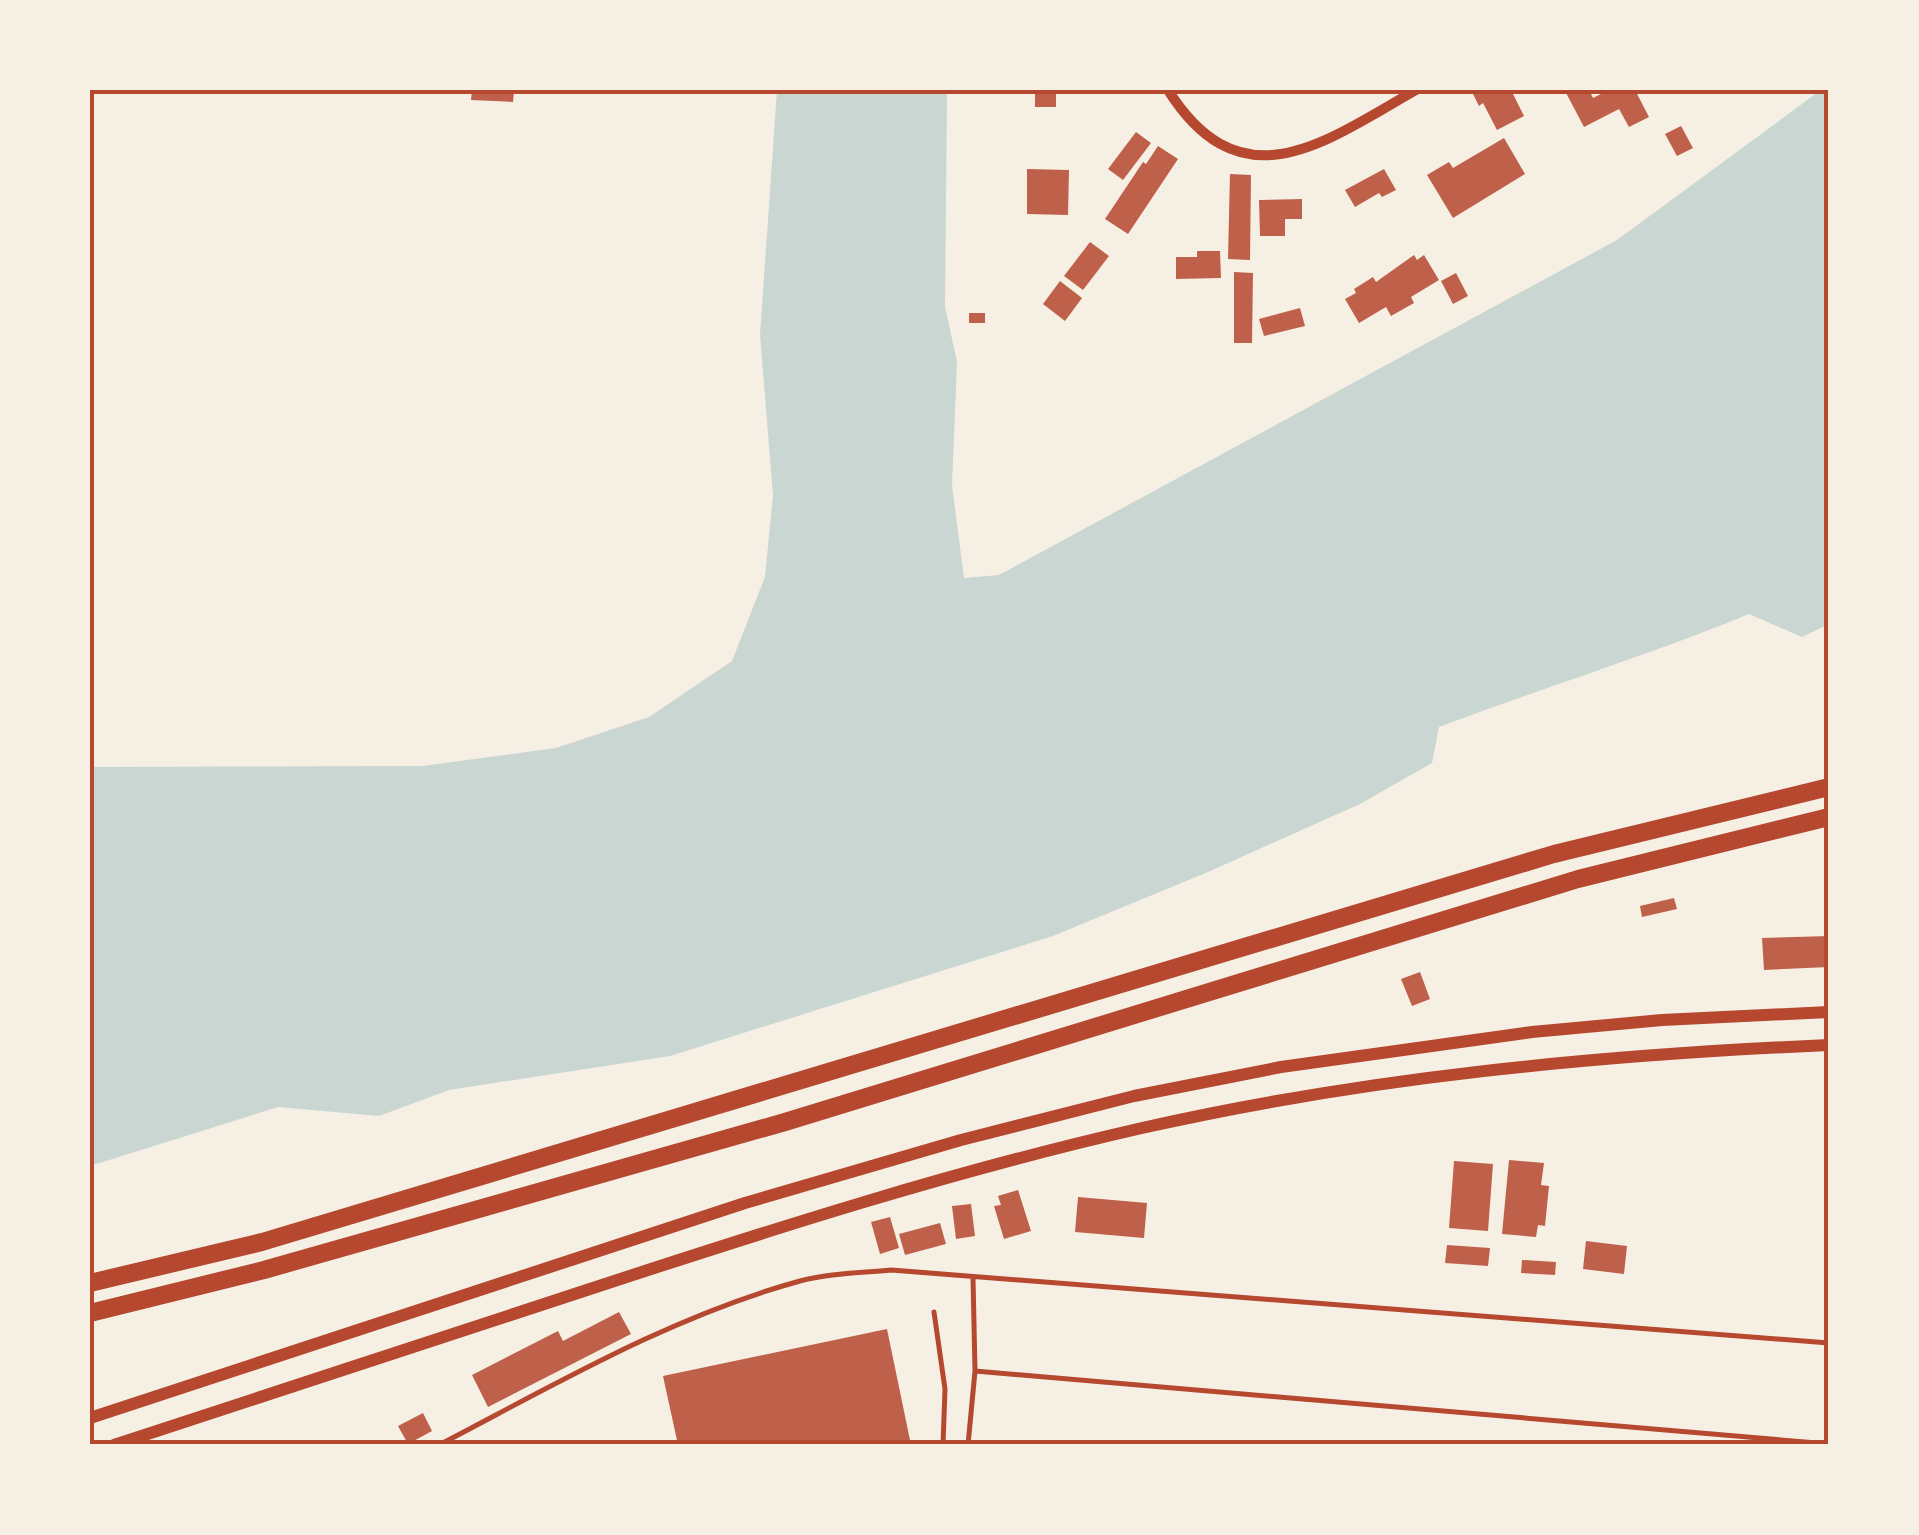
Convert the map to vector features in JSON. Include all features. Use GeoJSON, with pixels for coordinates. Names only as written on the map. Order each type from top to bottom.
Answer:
{"type":"FeatureCollection","features":[{"type":"Feature","properties":{"kind":"highway"},"geometry":{"type":"LineString","coordinates":[[90,1283],[262,1242],[1554,854],[1829,786]]}},
{"type":"Feature","properties":{"kind":"highway"},"geometry":{"type":"LineString","coordinates":[[90,1313],[264,1270],[785,1122],[1578,879],[1829,816]]}},
{"type":"Feature","properties":{"kind":"street"},"geometry":{"type":"LineString","coordinates":[[1168,90],[1198,130],[1232,148],[1268,156],[1296,153],[1416,90]]}},
{"type":"Feature","properties":{"kind":"street"},"geometry":{"type":"LineString","coordinates":[[90,1418],[745,1204],[960,1140],[1134,1096],[1281,1067],[1532,1032],[1662,1020],[1829,1012]]}},
{"type":"Feature","properties":{"kind":"street"},"geometry":{"type":"LineString","coordinates":[[114,1445],[756,1235],[972,1170],[1141,1128],[1414,1078],[1676,1052],[1829,1045]]}},
{"type":"Feature","properties":{"kind":"lane"},"geometry":{"type":"LineString","coordinates":[[439,1445],[637,1342],[730,1304],[804,1280],[892,1270],[1829,1343]]}},
{"type":"Feature","properties":{"kind":"lane"},"geometry":{"type":"LineString","coordinates":[[968,1445],[975,1372],[973,1278]]}},
{"type":"Feature","properties":{"kind":"lane"},"geometry":{"type":"LineString","coordinates":[[934,1312],[945,1389],[942,1445]]}},
{"type":"Feature","properties":{"kind":"lane"},"geometry":{"type":"LineString","coordinates":[[975,1372],[1829,1444]]}},
{"type":"Feature","properties":{"kind":"shaded area"},"geometry":{"type":"Polygon","coordinates":[[[777,90],[947,90],[945,307],[957,362],[952,485],[964,578],[999,575],[1617,240],[1821,90],[1829,90],[1829,624],[1802,637],[1749,614],[1439,727],[1432,763],[1360,804],[1208,872],[1053,936],[670,1056],[449,1090],[379,1116],[278,1107],[90,1166],[90,767],[423,766],[556,748],[649,717],[732,661],[765,577],[773,495],[760,335],[777,90]]]}},
{"type":"Feature","properties":{"kind":"building"},"geometry":{"type":"Polygon","coordinates":[[[472,90],[514,90],[513,102],[471,100],[472,90]]]}},
{"type":"Feature","properties":{"kind":"building"},"geometry":{"type":"Polygon","coordinates":[[[1035,90],[1056,90],[1056,107],[1035,107],[1035,90]]]}},
{"type":"Feature","properties":{"kind":"building"},"geometry":{"type":"Polygon","coordinates":[[[1471,90],[1511,90],[1524,116],[1497,130],[1471,90]]]}},
{"type":"Feature","properties":{"kind":"building"},"geometry":{"type":"Polygon","coordinates":[[[1589,90],[1593,98],[1609,90],[1635,90],[1649,117],[1629,127],[1619,109],[1584,127],[1565,91],[1589,90]]]}},
{"type":"Feature","properties":{"kind":"building"},"geometry":{"type":"Polygon","coordinates":[[[1681,126],[1693,148],[1677,156],[1665,134],[1681,126]]]}},
{"type":"Feature","properties":{"kind":"building"},"geometry":{"type":"Polygon","coordinates":[[[1136,132],[1151,143],[1123,180],[1108,169],[1136,132]]]}},
{"type":"Feature","properties":{"kind":"building"},"geometry":{"type":"Polygon","coordinates":[[[1504,138],[1525,174],[1453,218],[1427,175],[1449,162],[1453,168],[1504,138]]]}},
{"type":"Feature","properties":{"kind":"building"},"geometry":{"type":"Polygon","coordinates":[[[1158,146],[1178,159],[1128,234],[1105,219],[1158,146]]]}},
{"type":"Feature","properties":{"kind":"building"},"geometry":{"type":"Polygon","coordinates":[[[1027,169],[1069,170],[1068,215],[1027,214],[1027,169]]]}},
{"type":"Feature","properties":{"kind":"building"},"geometry":{"type":"Polygon","coordinates":[[[1384,169],[1396,190],[1382,197],[1379,193],[1355,207],[1345,190],[1384,169]]]}},
{"type":"Feature","properties":{"kind":"building"},"geometry":{"type":"Polygon","coordinates":[[[1230,174],[1251,175],[1250,260],[1228,259],[1230,174]]]}},
{"type":"Feature","properties":{"kind":"building"},"geometry":{"type":"Polygon","coordinates":[[[1302,199],[1302,219],[1285,219],[1285,236],[1260,236],[1259,200],[1302,199]]]}},
{"type":"Feature","properties":{"kind":"building"},"geometry":{"type":"Polygon","coordinates":[[[1090,242],[1109,256],[1083,290],[1064,276],[1090,242]]]}},
{"type":"Feature","properties":{"kind":"building"},"geometry":{"type":"Polygon","coordinates":[[[1197,251],[1220,251],[1221,278],[1176,279],[1176,257],[1197,257],[1197,251]]]}},
{"type":"Feature","properties":{"kind":"building"},"geometry":{"type":"Polygon","coordinates":[[[1414,255],[1417,260],[1424,255],[1439,280],[1411,297],[1414,303],[1391,316],[1386,307],[1359,323],[1345,299],[1356,293],[1354,289],[1373,277],[1376,282],[1414,255]]]}},
{"type":"Feature","properties":{"kind":"building"},"geometry":{"type":"Polygon","coordinates":[[[1234,272],[1253,273],[1252,343],[1234,343],[1234,272]]]}},
{"type":"Feature","properties":{"kind":"building"},"geometry":{"type":"Polygon","coordinates":[[[1456,273],[1468,296],[1453,304],[1441,281],[1456,273]]]}},
{"type":"Feature","properties":{"kind":"building"},"geometry":{"type":"Polygon","coordinates":[[[1060,281],[1082,298],[1065,321],[1043,304],[1060,281]]]}},
{"type":"Feature","properties":{"kind":"building"},"geometry":{"type":"Polygon","coordinates":[[[1300,308],[1305,326],[1264,336],[1259,319],[1300,308]]]}},
{"type":"Feature","properties":{"kind":"building"},"geometry":{"type":"Polygon","coordinates":[[[969,313],[985,313],[985,323],[969,323],[969,313]]]}},
{"type":"Feature","properties":{"kind":"building"},"geometry":{"type":"Polygon","coordinates":[[[1674,898],[1677,909],[1642,917],[1640,906],[1674,898]]]}},
{"type":"Feature","properties":{"kind":"building"},"geometry":{"type":"Polygon","coordinates":[[[1829,936],[1829,967],[1764,970],[1762,938],[1829,936]]]}},
{"type":"Feature","properties":{"kind":"building"},"geometry":{"type":"Polygon","coordinates":[[[1420,972],[1430,999],[1412,1006],[1401,979],[1420,972]]]}},
{"type":"Feature","properties":{"kind":"building"},"geometry":{"type":"Polygon","coordinates":[[[1509,1160],[1544,1163],[1541,1185],[1549,1186],[1545,1226],[1538,1225],[1536,1237],[1502,1234],[1509,1160]]]}},
{"type":"Feature","properties":{"kind":"building"},"geometry":{"type":"Polygon","coordinates":[[[1454,1161],[1493,1164],[1488,1231],[1449,1228],[1454,1161]]]}},
{"type":"Feature","properties":{"kind":"building"},"geometry":{"type":"Polygon","coordinates":[[[1018,1190],[1031,1231],[1004,1239],[994,1206],[1001,1205],[998,1196],[1018,1190]]]}},
{"type":"Feature","properties":{"kind":"building"},"geometry":{"type":"Polygon","coordinates":[[[1078,1197],[1147,1203],[1144,1238],[1075,1232],[1078,1197]]]}},
{"type":"Feature","properties":{"kind":"building"},"geometry":{"type":"Polygon","coordinates":[[[971,1204],[975,1236],[956,1239],[952,1206],[971,1204]]]}},
{"type":"Feature","properties":{"kind":"building"},"geometry":{"type":"Polygon","coordinates":[[[890,1217],[899,1248],[880,1254],[871,1222],[890,1217]]]}},
{"type":"Feature","properties":{"kind":"building"},"geometry":{"type":"Polygon","coordinates":[[[940,1223],[946,1244],[905,1255],[899,1234],[940,1223]]]}},
{"type":"Feature","properties":{"kind":"building"},"geometry":{"type":"Polygon","coordinates":[[[1586,1241],[1627,1246],[1624,1274],[1583,1269],[1586,1241]]]}},
{"type":"Feature","properties":{"kind":"building"},"geometry":{"type":"Polygon","coordinates":[[[1447,1245],[1490,1248],[1488,1266],[1445,1263],[1447,1245]]]}},
{"type":"Feature","properties":{"kind":"building"},"geometry":{"type":"Polygon","coordinates":[[[1522,1260],[1556,1262],[1555,1275],[1521,1273],[1522,1260]]]}},
{"type":"Feature","properties":{"kind":"building"},"geometry":{"type":"Polygon","coordinates":[[[619,1312],[631,1334],[488,1407],[472,1375],[558,1331],[563,1341],[619,1312]]]}},
{"type":"Feature","properties":{"kind":"building"},"geometry":{"type":"Polygon","coordinates":[[[887,1329],[911,1445],[678,1445],[663,1376],[887,1329]]]}},
{"type":"Feature","properties":{"kind":"building"},"geometry":{"type":"Polygon","coordinates":[[[423,1413],[432,1431],[408,1444],[398,1426],[423,1413]]]}}]}
